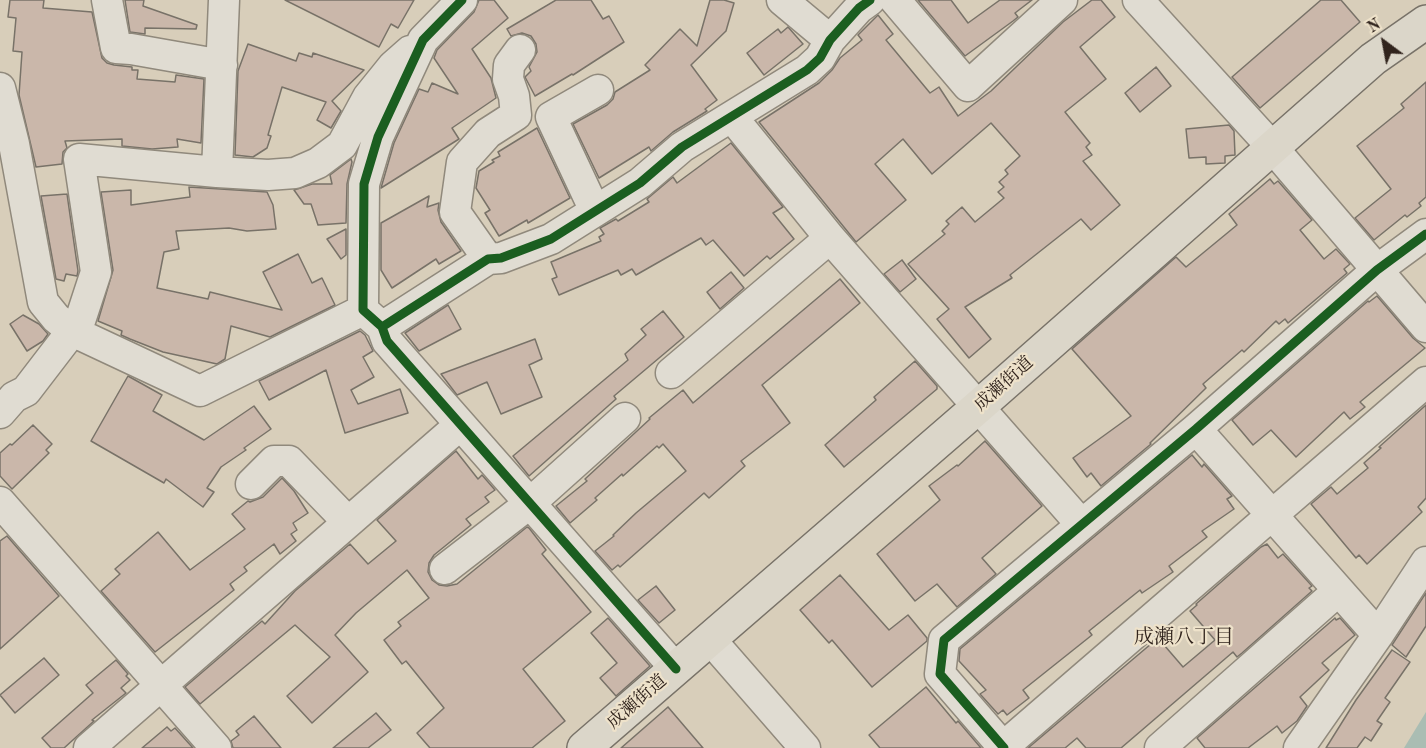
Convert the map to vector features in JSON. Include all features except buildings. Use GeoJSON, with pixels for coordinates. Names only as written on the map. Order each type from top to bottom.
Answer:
{"type":"FeatureCollection","features":[{"type":"Feature","properties":{"kind":"main road","name":"成瀬街道"},"geometry":{"type":"LineString","coordinates":[[584,748],[978,407],[1373,59],[1426,22]]}},
{"type":"Feature","properties":{"kind":"street"},"geometry":{"type":"LineString","coordinates":[[107,0],[116,48],[222,65]]}},
{"type":"Feature","properties":{"kind":"street"},"geometry":{"type":"LineString","coordinates":[[217,172],[224,0]]}},
{"type":"Feature","properties":{"kind":"street"},"geometry":{"type":"LineString","coordinates":[[462,0],[423,40],[378,137],[364,183],[373,319],[387,341],[676,669]]}},
{"type":"Feature","properties":{"kind":"street"},"geometry":{"type":"LineString","coordinates":[[782,0],[830,40]]}},
{"type":"Feature","properties":{"kind":"street"},"geometry":{"type":"LineString","coordinates":[[0,88],[14,144],[44,302],[56,318],[74,332],[200,391],[373,319],[488,259],[501,258],[550,239],[640,183],[682,147],[807,70],[820,58],[830,40],[859,8],[870,0]]}},
{"type":"Feature","properties":{"kind":"street"},"geometry":{"type":"LineString","coordinates":[[895,0],[968,86],[1062,0]]}},
{"type":"Feature","properties":{"kind":"street"},"geometry":{"type":"LineString","coordinates":[[1138,0],[1272,147],[1426,327]]}},
{"type":"Feature","properties":{"kind":"street"},"geometry":{"type":"LineString","coordinates":[[0,413],[14,397],[26,391],[74,332],[96,272],[79,159],[217,172],[268,175],[295,173],[318,163],[342,145],[368,97],[393,66],[408,52],[419,48]]}},
{"type":"Feature","properties":{"kind":"street"},"geometry":{"type":"LineString","coordinates":[[508,79],[509,64],[520,50]]}},
{"type":"Feature","properties":{"kind":"street"},"geometry":{"type":"LineString","coordinates":[[488,259],[455,212],[462,162],[488,132],[516,115],[514,96],[508,79],[489,54]]}},
{"type":"Feature","properties":{"kind":"street"},"geometry":{"type":"LineString","coordinates":[[595,211],[551,117],[598,90]]}},
{"type":"Feature","properties":{"kind":"street"},"geometry":{"type":"LineString","coordinates":[[732,117],[830,238],[1081,524]]}},
{"type":"Feature","properties":{"kind":"street"},"geometry":{"type":"LineString","coordinates":[[1426,234],[1377,270],[1196,429],[944,640],[940,674],[1003,748],[1426,382]]}},
{"type":"Feature","properties":{"kind":"street"},"geometry":{"type":"LineString","coordinates":[[671,373],[830,238]]}},
{"type":"Feature","properties":{"kind":"street"},"geometry":{"type":"LineString","coordinates":[[445,569],[529,504],[625,418]]}},
{"type":"Feature","properties":{"kind":"street"},"geometry":{"type":"LineString","coordinates":[[89,748],[460,425]]}},
{"type":"Feature","properties":{"kind":"street"},"geometry":{"type":"LineString","coordinates":[[1196,429],[1378,635]]}},
{"type":"Feature","properties":{"kind":"street"},"geometry":{"type":"LineString","coordinates":[[251,484],[273,461],[289,461],[348,522]]}},
{"type":"Feature","properties":{"kind":"street"},"geometry":{"type":"LineString","coordinates":[[0,502],[216,748]]}},
{"type":"Feature","properties":{"kind":"street"},"geometry":{"type":"LineString","coordinates":[[1299,748],[1426,562]]}},
{"type":"Feature","properties":{"kind":"street"},"geometry":{"type":"LineString","coordinates":[[1160,748],[1338,591]]}},
{"type":"Feature","properties":{"kind":"street"},"geometry":{"type":"LineString","coordinates":[[710,639],[805,748]]}},
{"type":"Feature","properties":{"kind":"shaded area"},"geometry":{"type":"Polygon","coordinates":[[[1426,712],[1426,748],[1404,748],[1426,712]]]}},
{"type":"Feature","properties":{"kind":"cycle path"},"geometry":{"type":"LineString","coordinates":[[462,0],[423,40],[378,137],[364,184],[363,310],[382,327],[387,341],[676,669]]}},
{"type":"Feature","properties":{"kind":"cycle path"},"geometry":{"type":"LineString","coordinates":[[382,327],[488,259],[501,258],[551,239],[640,183],[682,147],[807,70],[820,58],[830,40],[859,8],[870,0]]}},
{"type":"Feature","properties":{"kind":"cycle path"},"geometry":{"type":"LineString","coordinates":[[1004,748],[940,674],[944,640],[1196,429],[1377,270],[1426,234]]}},
{"type":"Feature","properties":{"kind":"district","name":"成瀬八丁目"},"geometry":{"type":"Point","coordinates":[1184,638]}}]}
